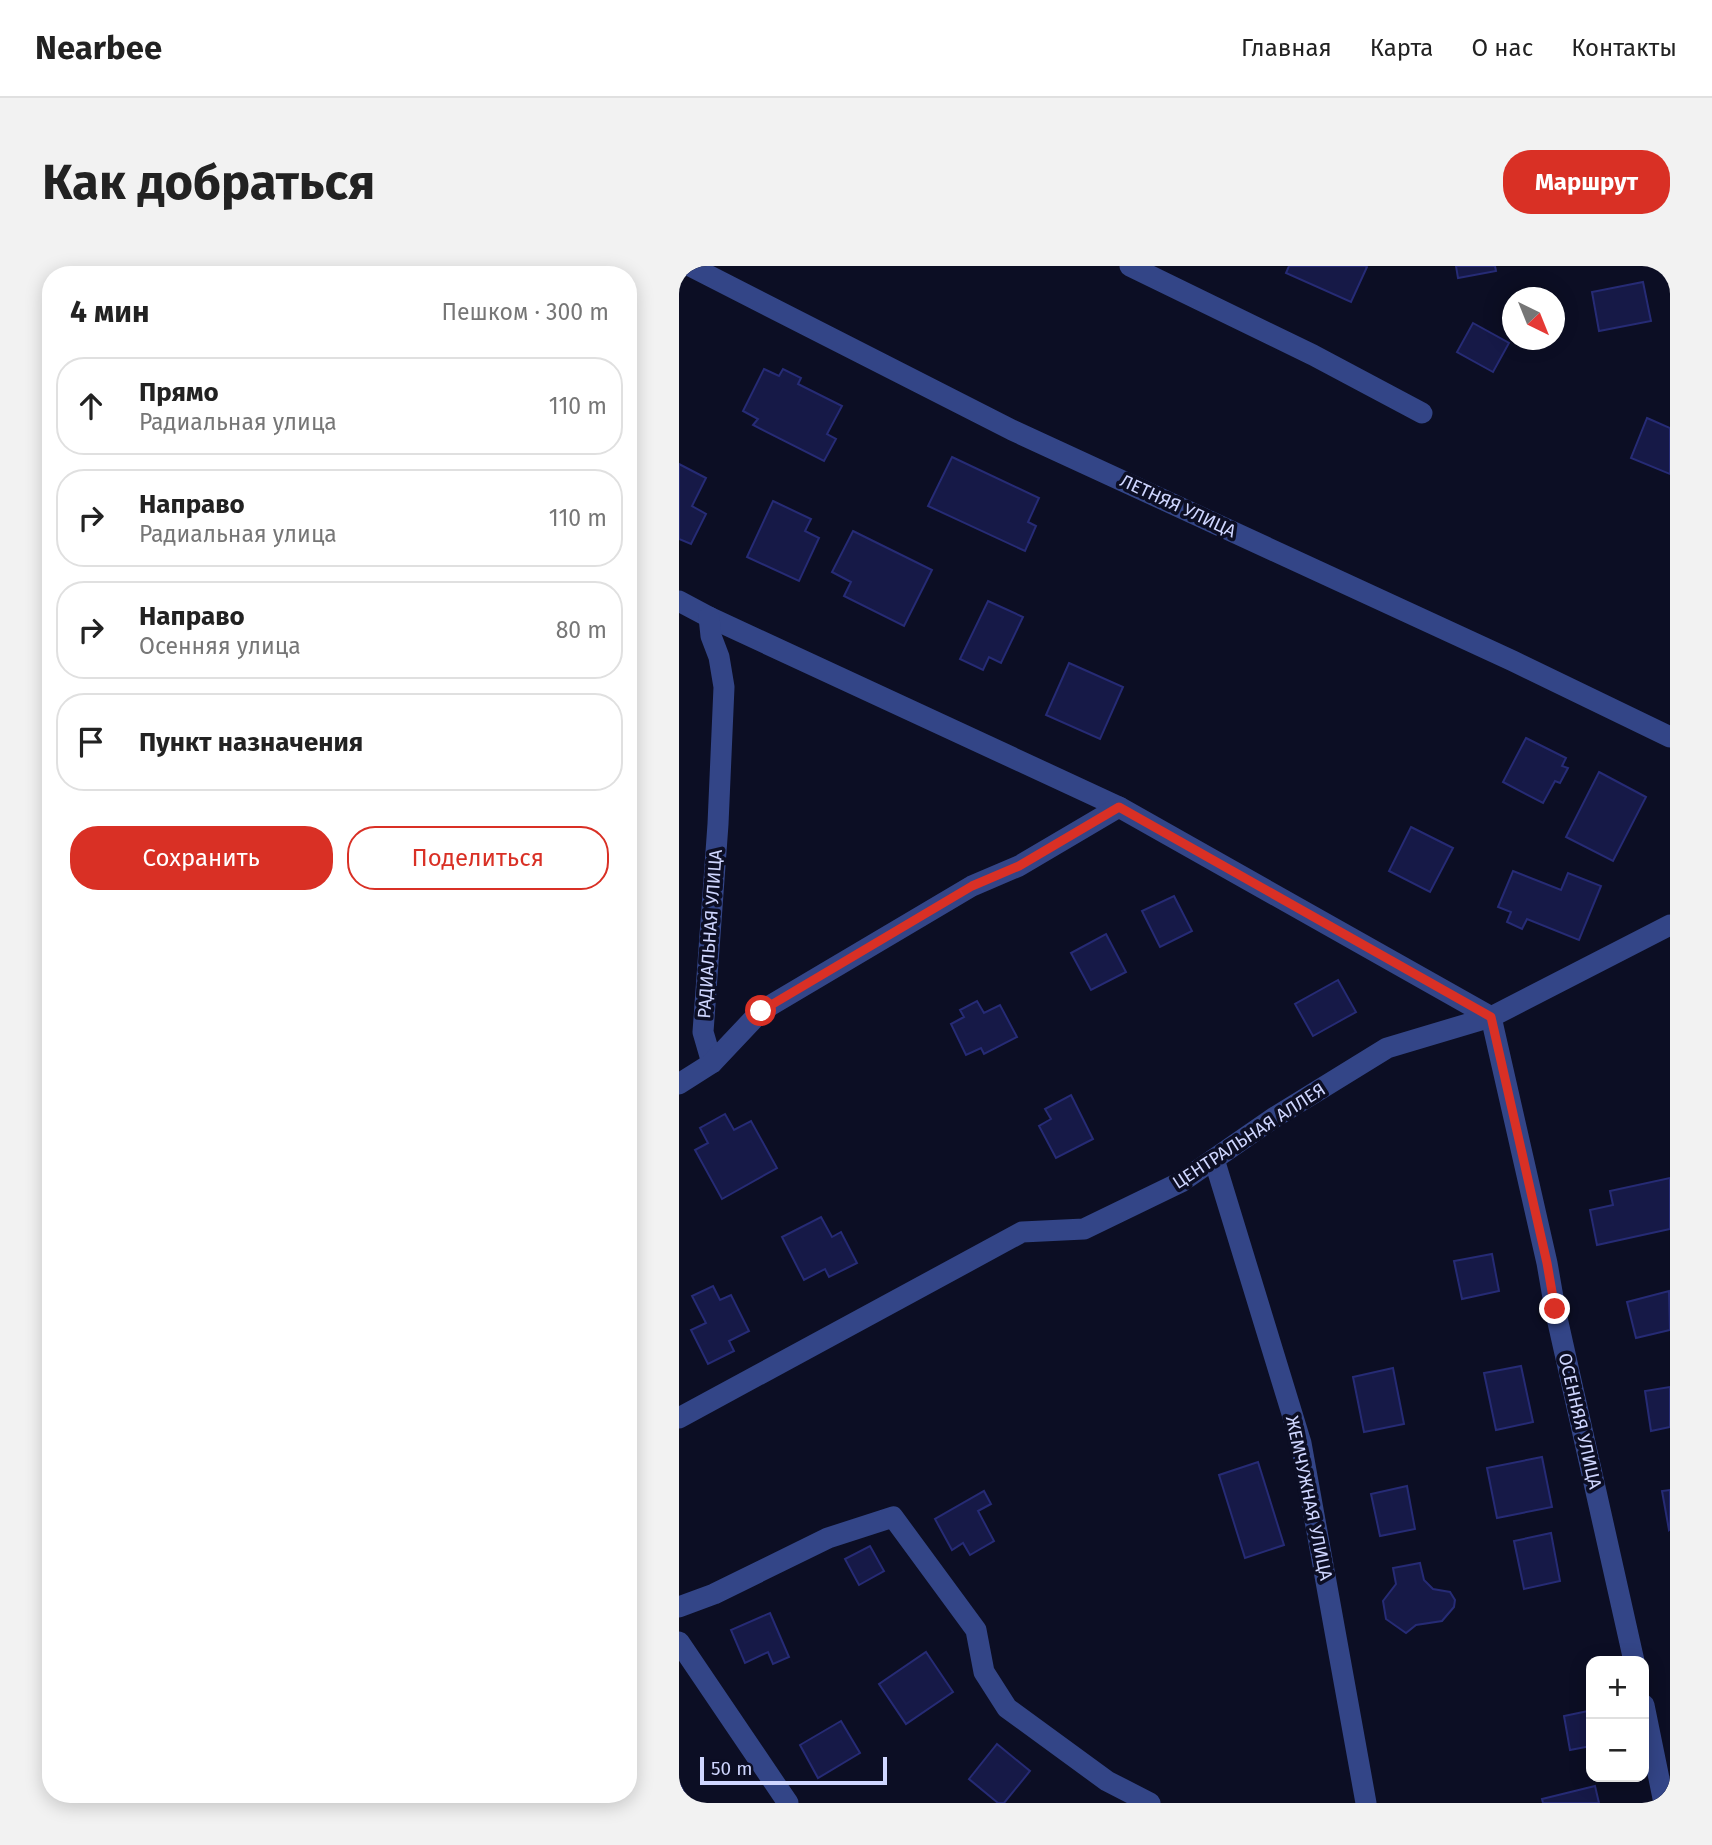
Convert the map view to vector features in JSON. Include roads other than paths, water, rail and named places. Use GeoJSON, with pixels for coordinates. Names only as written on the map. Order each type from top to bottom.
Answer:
{"type":"FeatureCollection","features":[{"type":"Feature","properties":{"kind":"street","name":"ЛЕТНЯЯ УЛИЦА"},"geometry":{"type":"LineString","coordinates":[[690,266],[1012,430],[1513,661],[1670,737]]}},
{"type":"Feature","properties":{"kind":"street"},"geometry":{"type":"LineString","coordinates":[[1130,266],[1313,355],[1422,413]]}},
{"type":"Feature","properties":{"kind":"street"},"geometry":{"type":"LineString","coordinates":[[679,601],[1119,807],[1491,1017]]}},
{"type":"Feature","properties":{"kind":"street","name":"РАДИАЛЬНАЯ УЛИЦА"},"geometry":{"type":"LineString","coordinates":[[709,617],[724,687],[718,824],[703,1032],[712,1063]]}},
{"type":"Feature","properties":{"kind":"street"},"geometry":{"type":"LineString","coordinates":[[679,1084],[712,1063],[761,1011],[972,886],[1019,866],[1119,807]]}},
{"type":"Feature","properties":{"kind":"street","name":"ЦЕНТРАЛЬНАЯ АЛЛЕЯ"},"geometry":{"type":"LineString","coordinates":[[679,1418],[1022,1232],[1084,1229],[1181,1182],[1275,1117],[1387,1048],[1491,1017],[1670,925]]}},
{"type":"Feature","properties":{"kind":"street","name":"ОСЕННЯЯ УЛИЦА"},"geometry":{"type":"LineString","coordinates":[[1491,1017],[1633,1656]]}},
{"type":"Feature","properties":{"kind":"street","name":"ЖЕМЧУЖНАЯ УЛИЦА"},"geometry":{"type":"LineString","coordinates":[[1214,1159],[1301,1443],[1366,1803]]}},
{"type":"Feature","properties":{"kind":"street"},"geometry":{"type":"LineString","coordinates":[[679,1607],[714,1594],[828,1538],[893,1517],[976,1630],[984,1672],[1007,1709],[1107,1781],[1150,1803]]}},
{"type":"Feature","properties":{"kind":"street"},"geometry":{"type":"LineString","coordinates":[[679,1642],[788,1803]]}},
{"type":"Feature","properties":{"kind":"street"},"geometry":{"type":"LineString","coordinates":[[1647,1719],[1664,1803]]}}]}
